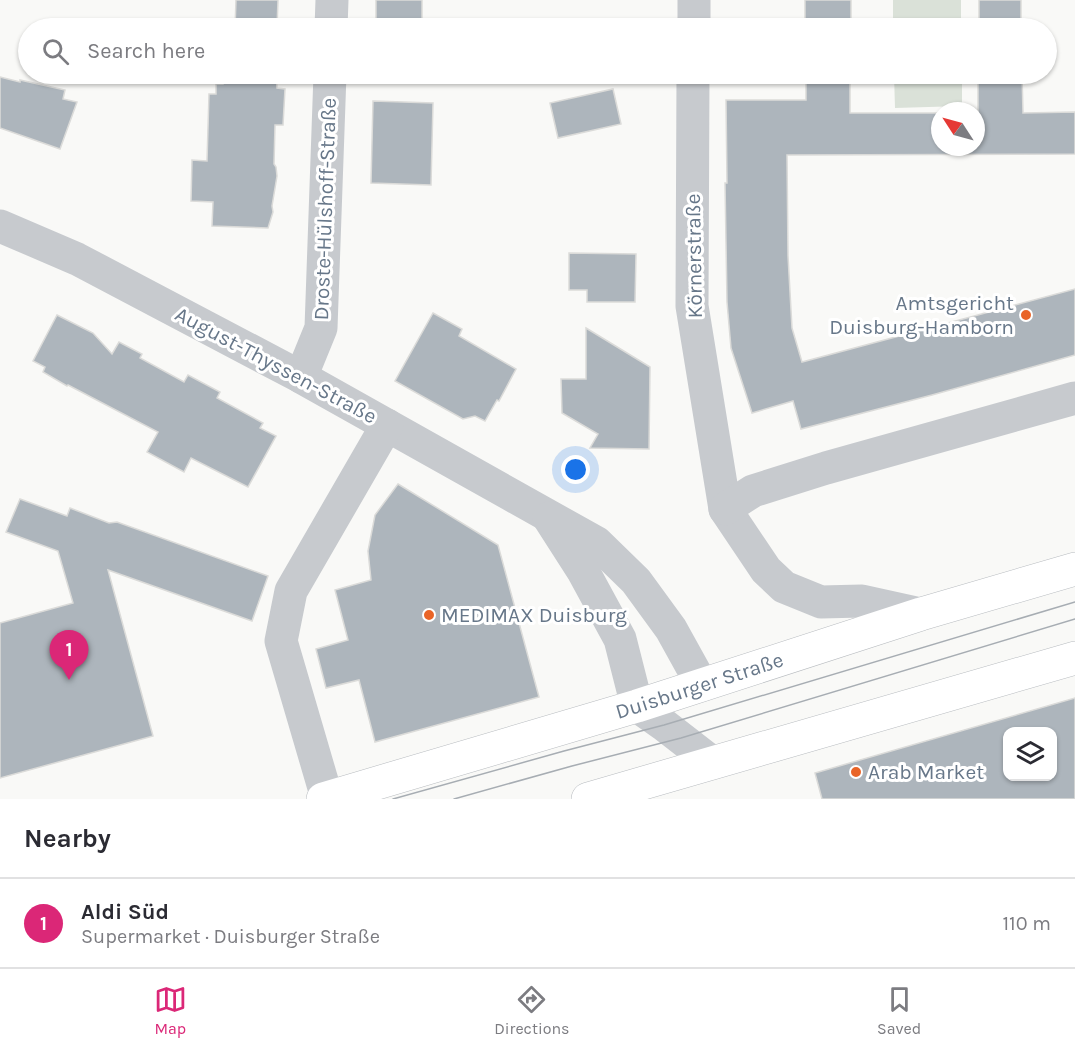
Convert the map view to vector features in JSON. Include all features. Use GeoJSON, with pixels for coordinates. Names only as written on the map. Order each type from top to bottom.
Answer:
{"type":"FeatureCollection","features":[{"type":"Feature","properties":{"kind":"main road","name":"Duisburger Straße"},"geometry":{"type":"LineString","coordinates":[[325,798],[637,706],[921,614],[1075,569]]}},
{"type":"Feature","properties":{"kind":"main road"},"geometry":{"type":"LineString","coordinates":[[588,799],[1075,658]]}},
{"type":"Feature","properties":{"kind":"street"},"geometry":{"type":"LineString","coordinates":[[331,18],[332,0]]}},
{"type":"Feature","properties":{"kind":"street"},"geometry":{"type":"LineString","coordinates":[[693,18],[694,0]]}},
{"type":"Feature","properties":{"kind":"street","name":"Droste-Hülshoff-Straße"},"geometry":{"type":"LineString","coordinates":[[301,377],[321,328],[330,84]]}},
{"type":"Feature","properties":{"kind":"street","name":"Körnerstraße"},"geometry":{"type":"LineString","coordinates":[[693,84],[692,306],[725,509]]}},
{"type":"Feature","properties":{"kind":"street","name":"August-Thyssen-Straße"},"geometry":{"type":"LineString","coordinates":[[0,226],[78,259],[301,377],[597,543],[636,581],[671,629],[702,685]]}},
{"type":"Feature","properties":{"kind":"street"},"geometry":{"type":"LineString","coordinates":[[921,614],[862,602],[820,602],[784,587],[766,570],[725,509],[753,491],[1075,398]]}},
{"type":"Feature","properties":{"kind":"street"},"geometry":{"type":"LineString","coordinates":[[325,798],[281,641],[291,591],[387,425]]}},
{"type":"Feature","properties":{"kind":"street","name":"August-Thyssen-Straße"},"geometry":{"type":"LineString","coordinates":[[546,514],[583,571],[620,639],[637,706]]}},
{"type":"Feature","properties":{"kind":"street"},"geometry":{"type":"LineString","coordinates":[[637,706],[713,763]]}},
{"type":"Feature","properties":{"kind":"shaded area"},"geometry":{"type":"Polygon","coordinates":[[[893,0],[961,0],[961,18],[893,18],[893,0]]]}},
{"type":"Feature","properties":{"kind":"shaded area"},"geometry":{"type":"Polygon","coordinates":[[[894,84],[962,84],[962,102],[931,102],[931,107],[895,108],[894,84]]]}},
{"type":"Feature","properties":{"kind":"building"},"geometry":{"type":"Polygon","coordinates":[[[236,0],[278,0],[277,18],[235,18],[236,0]]]}},
{"type":"Feature","properties":{"kind":"building"},"geometry":{"type":"Polygon","coordinates":[[[376,0],[422,0],[422,18],[376,18],[376,0]]]}},
{"type":"Feature","properties":{"kind":"building"},"geometry":{"type":"Polygon","coordinates":[[[805,0],[851,0],[851,18],[805,18],[805,0]]]}},
{"type":"Feature","properties":{"kind":"building"},"geometry":{"type":"Polygon","coordinates":[[[979,0],[1021,0],[1021,18],[979,18],[979,0]]]}},
{"type":"Feature","properties":{"kind":"building"},"geometry":{"type":"Polygon","coordinates":[[[0,77],[18,82],[18,84],[38,84],[65,90],[63,99],[77,102],[60,149],[0,128],[0,77]]]}},
{"type":"Feature","properties":{"kind":"building"},"geometry":{"type":"Polygon","coordinates":[[[216,84],[277,84],[277,88],[285,89],[283,125],[275,125],[274,164],[277,176],[273,212],[268,228],[212,226],[213,202],[191,201],[192,160],[207,161],[209,94],[216,94],[216,84]]]}},
{"type":"Feature","properties":{"kind":"building","name":"Amtsgericht Duisburg-Hamborn"},"geometry":{"type":"Polygon","coordinates":[[[806,84],[850,84],[850,113],[931,113],[931,154],[787,155],[788,256],[792,328],[802,362],[1075,289],[1075,355],[801,429],[793,401],[752,413],[731,348],[727,302],[726,100],[806,100],[806,84]]]}},
{"type":"Feature","properties":{"kind":"building","name":"Amtsgericht Duisburg-Hamborn"},"geometry":{"type":"Polygon","coordinates":[[[978,84],[1022,84],[1023,113],[1075,112],[1075,154],[985,154],[985,102],[978,102],[978,84]]]}},
{"type":"Feature","properties":{"kind":"building"},"geometry":{"type":"Polygon","coordinates":[[[613,89],[621,124],[558,138],[550,103],[613,89]]]}},
{"type":"Feature","properties":{"kind":"building"},"geometry":{"type":"Polygon","coordinates":[[[373,101],[433,103],[431,185],[371,183],[373,101]]]}},
{"type":"Feature","properties":{"kind":"building"},"geometry":{"type":"Polygon","coordinates":[[[569,253],[636,254],[635,302],[587,302],[587,290],[569,290],[569,253]]]}},
{"type":"Feature","properties":{"kind":"building"},"geometry":{"type":"Polygon","coordinates":[[[433,313],[462,329],[459,336],[516,369],[485,421],[475,416],[463,419],[395,381],[433,313]]]}},
{"type":"Feature","properties":{"kind":"building"},"geometry":{"type":"Polygon","coordinates":[[[57,315],[93,333],[112,354],[119,342],[142,354],[140,358],[184,382],[188,375],[220,392],[217,398],[263,423],[260,428],[276,436],[248,487],[191,458],[184,472],[147,452],[158,432],[43,372],[45,367],[33,361],[57,315]]]}},
{"type":"Feature","properties":{"kind":"building"},"geometry":{"type":"Polygon","coordinates":[[[586,328],[650,367],[649,449],[590,448],[598,434],[562,413],[561,379],[586,379],[586,328]]]}},
{"type":"Feature","properties":{"kind":"building","name":"MEDIMAX Duisburg"},"geometry":{"type":"Polygon","coordinates":[[[398,484],[498,545],[539,697],[375,742],[359,680],[326,688],[316,649],[348,640],[335,590],[371,580],[368,551],[375,515],[398,484]]]}},
{"type":"Feature","properties":{"kind":"building"},"geometry":{"type":"Polygon","coordinates":[[[20,499],[67,516],[70,508],[109,523],[117,522],[268,576],[252,621],[108,570],[153,736],[0,778],[0,623],[73,603],[58,551],[6,532],[20,499]]]}},
{"type":"Feature","properties":{"kind":"building"},"geometry":{"type":"Polygon","coordinates":[[[1075,698],[1075,799],[822,799],[815,773],[1075,698]]]}},
{"type":"Feature","properties":{"kind":"tram line"},"geometry":{"type":"LineString","coordinates":[[393,799],[664,725],[1075,602]]}},
{"type":"Feature","properties":{"kind":"tram line"},"geometry":{"type":"LineString","coordinates":[[454,799],[681,738],[1075,619]]}},
{"type":"Feature","properties":{"kind":"place","name":"Amtsgericht Duisburg-Hamborn"},"geometry":{"type":"Point","coordinates":[1026,315]}},
{"type":"Feature","properties":{"kind":"place","name":"MEDIMAX Duisburg"},"geometry":{"type":"Point","coordinates":[429,615]}},
{"type":"Feature","properties":{"kind":"place","name":"Aldi Süd"},"geometry":{"type":"Point","coordinates":[69,680]}},
{"type":"Feature","properties":{"kind":"place","name":"Arab Market"},"geometry":{"type":"Point","coordinates":[856,772]}}]}
